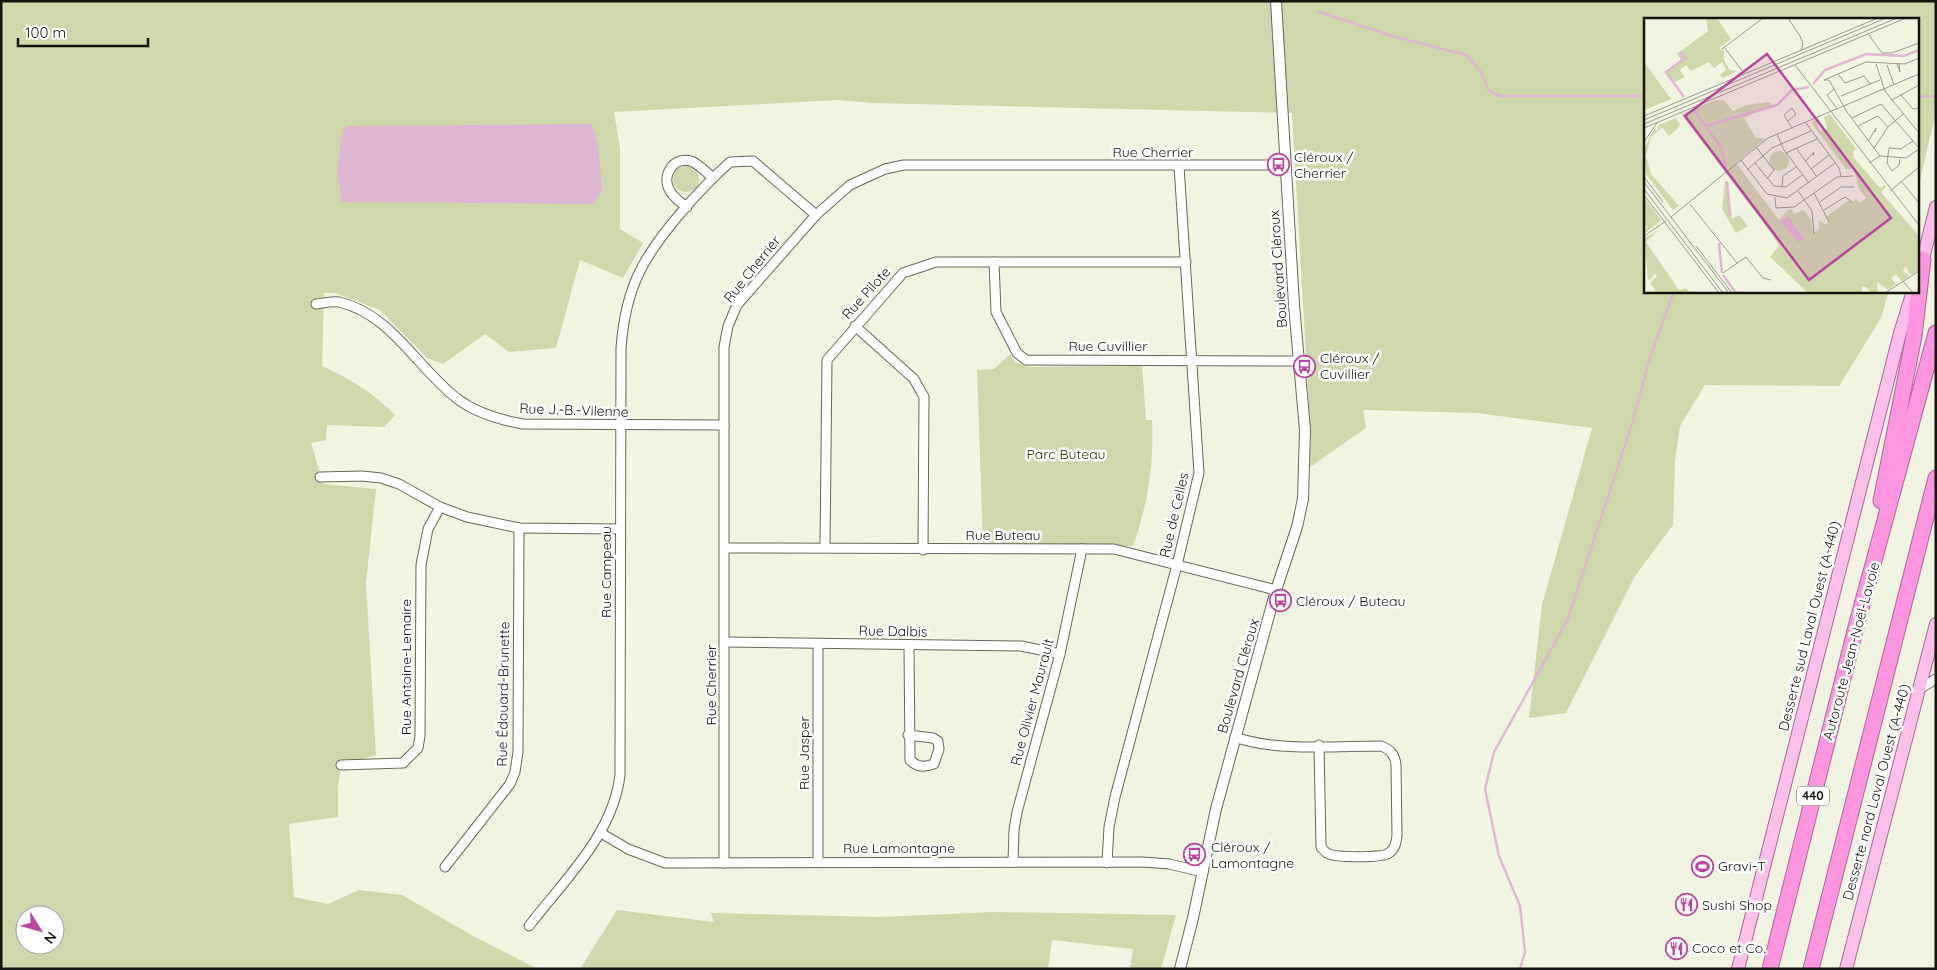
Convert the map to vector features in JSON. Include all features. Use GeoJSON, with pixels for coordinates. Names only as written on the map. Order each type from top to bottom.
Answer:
{"type":"FeatureCollection","features":[{"type":"Feature","properties":{"kind":"highway"},"geometry":{"type":"LineString","coordinates":[[1920,285],[1923,259]]}},
{"type":"Feature","properties":{"kind":"highway"},"geometry":{"type":"LineString","coordinates":[[1857,623],[1914,336],[1919,292]]}},
{"type":"Feature","properties":{"kind":"highway","name":"Autoroute Jean-Noël-Lavoie"},"geometry":{"type":"LineString","coordinates":[[1770,969],[1857,623],[1936,333]]}},
{"type":"Feature","properties":{"kind":"highway"},"geometry":{"type":"LineString","coordinates":[[1811,969],[1936,478]]}},
{"type":"Feature","properties":{"kind":"highway"},"geometry":{"type":"LineString","coordinates":[[1919,544],[1936,499]]}},
{"type":"Feature","properties":{"kind":"main road"},"geometry":{"type":"LineString","coordinates":[[1920,268],[1936,207]]}},
{"type":"Feature","properties":{"kind":"main road","name":"Desserte sud Laval Ouest (A-440)"},"geometry":{"type":"LineString","coordinates":[[1738,969],[1900,333],[1913,292]]}},
{"type":"Feature","properties":{"kind":"main road","name":"Desserte nord Laval Ouest (A-440)"},"geometry":{"type":"LineString","coordinates":[[1846,969],[1936,625]]}},
{"type":"Feature","properties":{"kind":"street","name":"Boulevard Cléroux"},"geometry":{"type":"LineString","coordinates":[[1180,969],[1216,809],[1276,590],[1298,527],[1303,499],[1305,430],[1298,361],[1276,1]]}},
{"type":"Feature","properties":{"kind":"street"},"geometry":{"type":"LineString","coordinates":[[687,207],[670,192],[667,185],[669,170],[674,164],[682,161],[692,162],[714,178]]}},
{"type":"Feature","properties":{"kind":"street","name":"Rue Campeau"},"geometry":{"type":"LineString","coordinates":[[529,926],[601,833],[617,796],[620,775],[621,348],[623,324],[630,298],[646,263],[660,240],[687,207],[730,162],[753,161],[816,215]]}},
{"type":"Feature","properties":{"kind":"street","name":"Rue Cherrier"},"geometry":{"type":"LineString","coordinates":[[724,863],[724,347],[728,326],[737,305],[816,215],[850,185],[885,169],[904,165],[1285,165]]}},
{"type":"Feature","properties":{"kind":"street","name":"Rue de Celles"},"geometry":{"type":"LineString","coordinates":[[1107,862],[1108,826],[1177,565],[1199,473],[1179,166]]}},
{"type":"Feature","properties":{"kind":"street","name":"Rue Pilote"},"geometry":{"type":"LineString","coordinates":[[825,547],[827,360],[903,273],[936,262],[1186,262]]}},
{"type":"Feature","properties":{"kind":"street","name":"Rue Cuvillier"},"geometry":{"type":"LineString","coordinates":[[994,262],[996,312],[1020,358],[1033,360],[1298,361]]}},
{"type":"Feature","properties":{"kind":"street","name":"Rue J.-B.-Vilenne"},"geometry":{"type":"LineString","coordinates":[[316,304],[338,302],[379,322],[443,387],[479,412],[523,424],[621,426],[724,425]]}},
{"type":"Feature","properties":{"kind":"street"},"geometry":{"type":"LineString","coordinates":[[855,326],[914,379],[924,397],[923,550]]}},
{"type":"Feature","properties":{"kind":"street"},"geometry":{"type":"LineString","coordinates":[[320,477],[362,476],[380,478],[399,484],[440,508],[467,517],[519,528],[620,529]]}},
{"type":"Feature","properties":{"kind":"street","name":"Rue Antoine-Lemaire"},"geometry":{"type":"LineString","coordinates":[[341,765],[394,765],[410,758],[418,748],[420,736],[421,565],[428,529],[440,508]]}},
{"type":"Feature","properties":{"kind":"street","name":"Rue Édouard-Brunette"},"geometry":{"type":"LineString","coordinates":[[445,867],[510,784],[515,772],[518,752],[519,528]]}},
{"type":"Feature","properties":{"kind":"street","name":"Rue Buteau"},"geometry":{"type":"LineString","coordinates":[[725,548],[825,547],[923,550],[1082,549],[1128,551],[1276,590]]}},
{"type":"Feature","properties":{"kind":"street","name":"Rue Olivier Maurault"},"geometry":{"type":"LineString","coordinates":[[1013,862],[1013,839],[1018,812],[1060,654],[1082,549]]}},
{"type":"Feature","properties":{"kind":"street","name":"Rue Dalbis"},"geometry":{"type":"LineString","coordinates":[[725,642],[1021,646],[1060,654]]}},
{"type":"Feature","properties":{"kind":"street","name":"Rue Jasper"},"geometry":{"type":"LineString","coordinates":[[818,644],[818,862]]}},
{"type":"Feature","properties":{"kind":"street"},"geometry":{"type":"LineString","coordinates":[[908,735],[909,645]]}},
{"type":"Feature","properties":{"kind":"street"},"geometry":{"type":"LineString","coordinates":[[1918,690],[1936,679]]}},
{"type":"Feature","properties":{"kind":"street"},"geometry":{"type":"LineString","coordinates":[[1235,737],[1267,745],[1381,746],[1387,748],[1396,757],[1397,836],[1396,846],[1390,853],[1381,856],[1335,855],[1327,853],[1321,847],[1319,837],[1319,746]]}},
{"type":"Feature","properties":{"kind":"street","name":"Rue Lamontagne"},"geometry":{"type":"LineString","coordinates":[[601,833],[628,849],[665,863],[1107,862],[1169,864],[1202,872]]}},
{"type":"Feature","properties":{"kind":"green space"},"geometry":{"type":"Polygon","coordinates":[[[1,1],[1936,1],[1936,112],[1920,180],[1920,18],[1644,18],[1644,292],[1889,292],[1881,318],[1839,386],[1705,385],[1680,426],[1675,461],[1673,525],[1635,576],[1566,713],[1529,718],[1542,605],[1592,428],[1477,413],[1363,410],[1366,428],[1310,467],[1311,441],[1292,113],[873,103],[838,100],[614,112],[620,148],[620,229],[643,243],[623,278],[580,260],[556,348],[509,352],[485,334],[443,364],[427,358],[380,310],[335,293],[324,293],[322,366],[361,387],[395,415],[384,427],[327,425],[326,440],[311,443],[323,484],[376,489],[366,583],[376,755],[341,765],[338,787],[338,817],[289,824],[294,897],[328,904],[359,890],[402,895],[475,937],[538,969],[1,969],[1,1]]]}},
{"type":"Feature","properties":{"kind":"green space"},"geometry":{"type":"Polygon","coordinates":[[[686,166],[695,170],[699,179],[695,188],[686,192],[677,188],[673,179],[677,170],[686,166]]]}},
{"type":"Feature","properties":{"kind":"green space","name":"Parc Buteau"},"geometry":{"type":"Polygon","coordinates":[[[1010,354],[1015,362],[1030,367],[1142,366],[1146,420],[1152,420],[1152,453],[1143,515],[1133,546],[983,543],[977,370],[994,369],[1010,354]]]}},
{"type":"Feature","properties":{"kind":"green space"},"geometry":{"type":"Polygon","coordinates":[[[617,910],[714,922],[711,913],[881,917],[994,912],[1176,915],[1161,969],[1130,969],[1133,949],[1052,940],[1048,969],[580,969],[617,910]]]}},
{"type":"Feature","properties":{"kind":"shaded area"},"geometry":{"type":"Polygon","coordinates":[[[592,124],[598,142],[602,190],[594,204],[341,202],[338,169],[341,142],[346,126],[592,124]]]}},
{"type":"Feature","properties":{"kind":"waterway"},"geometry":{"type":"LineString","coordinates":[[1319,12],[1396,37],[1466,55],[1481,72],[1489,91],[1501,96],[1644,96]]}},
{"type":"Feature","properties":{"kind":"waterway"},"geometry":{"type":"LineString","coordinates":[[1920,97],[1936,96]]}},
{"type":"Feature","properties":{"kind":"waterway"},"geometry":{"type":"LineString","coordinates":[[1520,969],[1525,952],[1520,906],[1499,856],[1485,789],[1494,752],[1567,621],[1632,424],[1649,361],[1674,292]]}},
{"type":"Feature","properties":{"kind":"place","name":"Cléroux / Cherrier"},"geometry":{"type":"Point","coordinates":[1278,165]}},
{"type":"Feature","properties":{"kind":"place","name":"Cléroux / Cuvillier"},"geometry":{"type":"Point","coordinates":[1304,366]}},
{"type":"Feature","properties":{"kind":"place","name":"Cléroux / Buteau"},"geometry":{"type":"Point","coordinates":[1280,601]}},
{"type":"Feature","properties":{"kind":"place","name":"Cléroux / Lamontagne"},"geometry":{"type":"Point","coordinates":[1195,855]}},
{"type":"Feature","properties":{"kind":"place","name":"Gravi-T"},"geometry":{"type":"Point","coordinates":[1702,866]}},
{"type":"Feature","properties":{"kind":"place","name":"Sushi Shop"},"geometry":{"type":"Point","coordinates":[1686,905]}},
{"type":"Feature","properties":{"kind":"place","name":"Coco et Co."},"geometry":{"type":"Point","coordinates":[1676,948]}}]}
